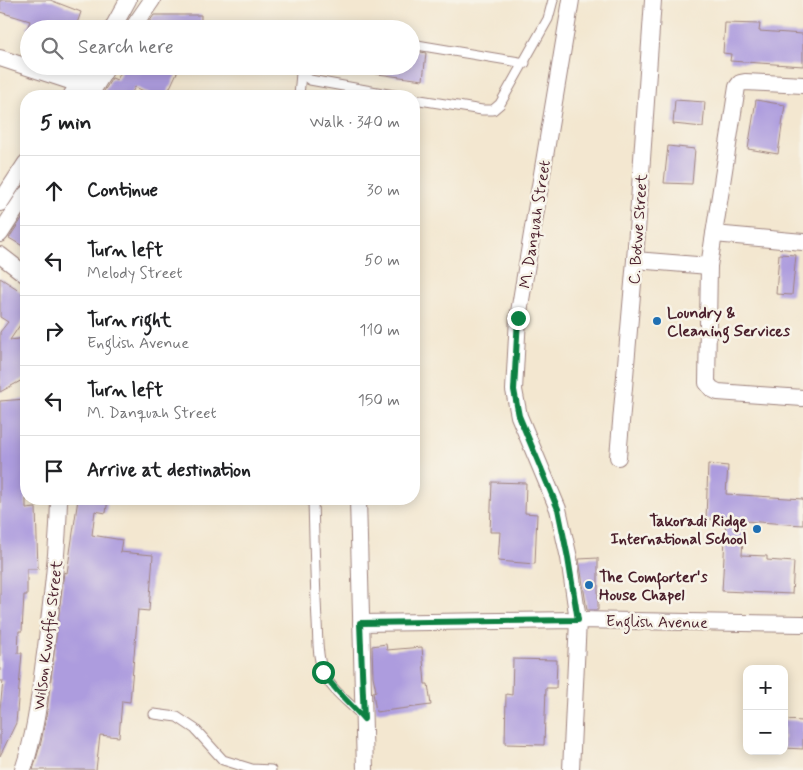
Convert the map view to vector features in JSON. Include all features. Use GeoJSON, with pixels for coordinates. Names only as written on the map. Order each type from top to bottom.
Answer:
{"type":"FeatureCollection","features":[{"type":"Feature","properties":{"kind":"street"},"geometry":{"type":"LineString","coordinates":[[117,20],[128,0]]}},
{"type":"Feature","properties":{"kind":"street"},"geometry":{"type":"LineString","coordinates":[[138,20],[152,0]]}},
{"type":"Feature","properties":{"kind":"street","name":"M. Danquah Street"},"geometry":{"type":"LineString","coordinates":[[571,0],[518,318],[514,390],[519,416],[558,509],[578,620],[571,770]]}},
{"type":"Feature","properties":{"kind":"street","name":"C. Botwe Street"},"geometry":{"type":"LineString","coordinates":[[618,457],[635,260],[653,0]]}},
{"type":"Feature","properties":{"kind":"street"},"geometry":{"type":"LineString","coordinates":[[0,58],[20,66]]}},
{"type":"Feature","properties":{"kind":"street"},"geometry":{"type":"LineString","coordinates":[[40,75],[75,90]]}},
{"type":"Feature","properties":{"kind":"street"},"geometry":{"type":"LineString","coordinates":[[81,90],[87,75]]}},
{"type":"Feature","properties":{"kind":"street"},"geometry":{"type":"LineString","coordinates":[[82,90],[98,75]]}},
{"type":"Feature","properties":{"kind":"street"},"geometry":{"type":"LineString","coordinates":[[803,85],[746,82],[740,83],[737,87],[709,266],[708,383],[714,391],[718,392],[803,398]]}},
{"type":"Feature","properties":{"kind":"street"},"geometry":{"type":"LineString","coordinates":[[0,203],[20,172]]}},
{"type":"Feature","properties":{"kind":"street"},"geometry":{"type":"LineString","coordinates":[[0,234],[20,203]]}},
{"type":"Feature","properties":{"kind":"street"},"geometry":{"type":"LineString","coordinates":[[714,234],[803,242]]}},
{"type":"Feature","properties":{"kind":"street"},"geometry":{"type":"LineString","coordinates":[[0,255],[20,270]]}},
{"type":"Feature","properties":{"kind":"street"},"geometry":{"type":"LineString","coordinates":[[635,260],[709,266]]}},
{"type":"Feature","properties":{"kind":"street","name":"Wilson Kwoffie Street"},"geometry":{"type":"LineString","coordinates":[[23,770],[35,728],[58,543],[59,505]]}},
{"type":"Feature","properties":{"kind":"street"},"geometry":{"type":"LineString","coordinates":[[358,505],[365,770]]}},
{"type":"Feature","properties":{"kind":"street","name":"English Avenue"},"geometry":{"type":"LineString","coordinates":[[360,623],[578,620],[803,624]]}},
{"type":"Feature","properties":{"kind":"lane"},"geometry":{"type":"LineString","coordinates":[[420,100],[493,110],[500,104],[525,63],[548,19],[554,0]]}},
{"type":"Feature","properties":{"kind":"lane"},"geometry":{"type":"LineString","coordinates":[[420,46],[525,63]]}},
{"type":"Feature","properties":{"kind":"lane"},"geometry":{"type":"LineString","coordinates":[[299,90],[301,75]]}},
{"type":"Feature","properties":{"kind":"lane"},"geometry":{"type":"LineString","coordinates":[[306,75],[310,80],[354,90]]}},
{"type":"Feature","properties":{"kind":"lane"},"geometry":{"type":"LineString","coordinates":[[313,505],[320,660],[323,672],[331,686],[352,704],[364,719]]}},
{"type":"Feature","properties":{"kind":"lane"},"geometry":{"type":"LineString","coordinates":[[154,714],[177,717],[195,729],[223,760],[252,769],[271,770]]}},
{"type":"Feature","properties":{"kind":"building"},"geometry":{"type":"Polygon","coordinates":[[[0,0],[50,0],[81,12],[78,20],[27,20],[0,12],[0,0]]]}},
{"type":"Feature","properties":{"kind":"building"},"geometry":{"type":"Polygon","coordinates":[[[154,15],[201,15],[201,20],[150,20],[154,15]]]}},
{"type":"Feature","properties":{"kind":"building"},"geometry":{"type":"Polygon","coordinates":[[[725,23],[760,24],[759,31],[803,34],[803,66],[730,61],[731,54],[723,53],[725,23]]]}},
{"type":"Feature","properties":{"kind":"building"},"geometry":{"type":"Polygon","coordinates":[[[420,52],[426,53],[423,80],[385,75],[420,75],[420,52]]]}},
{"type":"Feature","properties":{"kind":"building"},"geometry":{"type":"Polygon","coordinates":[[[120,75],[176,75],[169,90],[142,90],[135,87],[133,90],[105,90],[112,78],[117,80],[120,75]]]}},
{"type":"Feature","properties":{"kind":"building"},"geometry":{"type":"Polygon","coordinates":[[[675,100],[705,102],[703,127],[673,124],[675,100]]]}},
{"type":"Feature","properties":{"kind":"building"},"geometry":{"type":"Polygon","coordinates":[[[756,100],[785,105],[778,154],[748,149],[756,100]]]}},
{"type":"Feature","properties":{"kind":"building"},"geometry":{"type":"Polygon","coordinates":[[[668,146],[695,149],[692,184],[664,183],[668,146]]]}},
{"type":"Feature","properties":{"kind":"building"},"geometry":{"type":"Polygon","coordinates":[[[20,222],[20,244],[9,238],[20,222]]]}},
{"type":"Feature","properties":{"kind":"building"},"geometry":{"type":"Polygon","coordinates":[[[779,254],[796,255],[792,295],[776,294],[779,254]]]}},
{"type":"Feature","properties":{"kind":"building"},"geometry":{"type":"Polygon","coordinates":[[[0,278],[20,292],[20,325],[10,340],[20,339],[20,381],[0,392],[0,332],[8,322],[0,317],[0,278]]]}},
{"type":"Feature","properties":{"kind":"building"},"geometry":{"type":"Polygon","coordinates":[[[20,399],[20,505],[26,505],[26,509],[36,508],[38,569],[27,569],[27,595],[24,595],[22,631],[19,631],[18,653],[22,653],[16,723],[0,756],[0,709],[3,681],[0,681],[0,401],[20,399]]]}},
{"type":"Feature","properties":{"kind":"building"},"geometry":{"type":"Polygon","coordinates":[[[708,464],[728,466],[726,494],[803,499],[803,525],[744,521],[742,555],[767,556],[767,560],[794,562],[792,594],[722,591],[726,520],[706,519],[708,464]]]}},
{"type":"Feature","properties":{"kind":"building"},"geometry":{"type":"Polygon","coordinates":[[[492,482],[526,483],[525,513],[537,514],[535,564],[498,561],[500,532],[490,532],[492,482]]]}},
{"type":"Feature","properties":{"kind":"building"},"geometry":{"type":"Polygon","coordinates":[[[77,505],[107,505],[106,513],[95,511],[92,535],[122,540],[120,552],[153,555],[149,611],[138,610],[130,702],[122,701],[119,737],[100,735],[96,770],[33,770],[47,711],[64,572],[67,573],[77,505]]]}},
{"type":"Feature","properties":{"kind":"building","name":"The Comforter's House Chapel"},"geometry":{"type":"Polygon","coordinates":[[[598,558],[598,610],[587,610],[579,559],[598,558]]]}},
{"type":"Feature","properties":{"kind":"building"},"geometry":{"type":"Polygon","coordinates":[[[386,644],[387,650],[422,647],[425,684],[428,684],[431,705],[376,712],[373,692],[376,691],[373,676],[372,646],[386,644]]]}},
{"type":"Feature","properties":{"kind":"building"},"geometry":{"type":"Polygon","coordinates":[[[513,659],[557,660],[556,688],[546,688],[544,745],[505,744],[506,694],[512,695],[513,659]]]}},
{"type":"Feature","properties":{"kind":"building"},"geometry":{"type":"Polygon","coordinates":[[[788,720],[803,721],[803,749],[788,748],[788,720]]]}},
{"type":"Feature","properties":{"kind":"place","name":"Loundry & Cleaning Services"},"geometry":{"type":"Point","coordinates":[657,321]}},
{"type":"Feature","properties":{"kind":"place","name":"Takoradi Ridge International School"},"geometry":{"type":"Point","coordinates":[757,529]}},
{"type":"Feature","properties":{"kind":"place","name":"The Comforter's House Chapel"},"geometry":{"type":"Point","coordinates":[589,585]}},
{"type":"Feature","properties":{"kind":"route"},"geometry":{"type":"LineString","coordinates":[[323,672],[331,686],[352,704],[364,719],[360,623],[578,620],[558,509],[519,416],[514,390],[518,318]]}}]}
